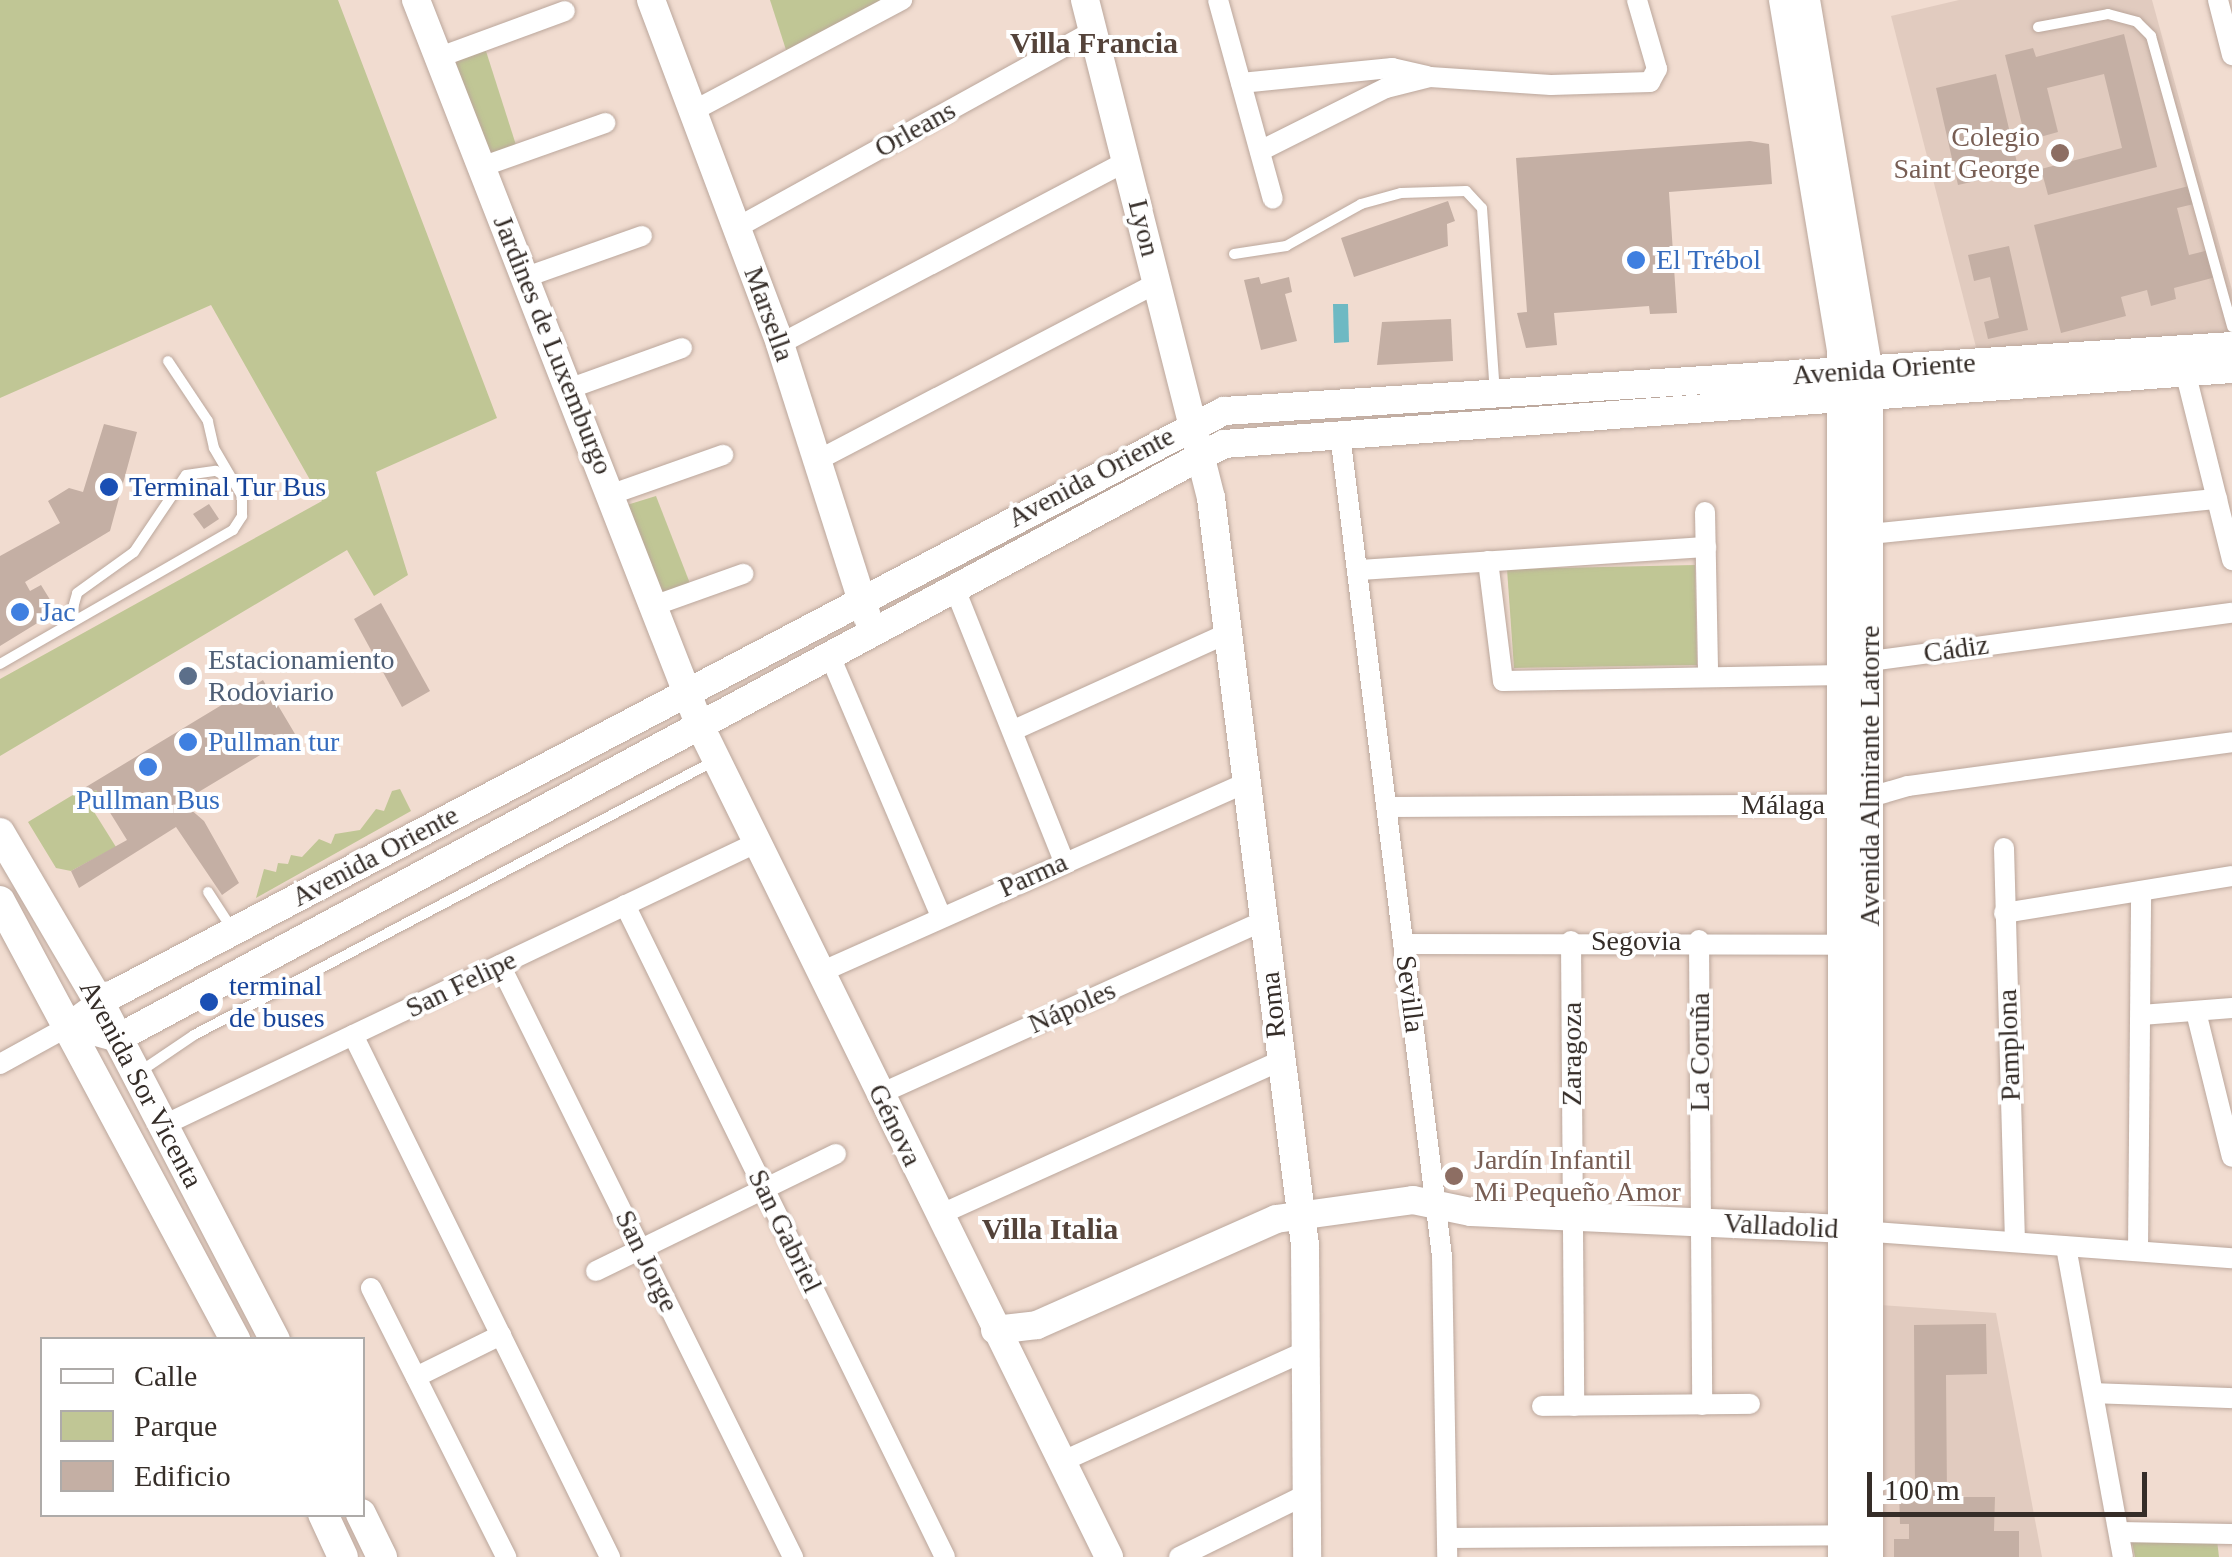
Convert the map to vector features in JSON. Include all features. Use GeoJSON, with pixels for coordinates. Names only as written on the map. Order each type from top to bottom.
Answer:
{"type":"FeatureCollection","features":[{"type":"Feature","properties":{"kind":"main road","name":"Jardines de Luxemburgo"},"geometry":{"type":"LineString","coordinates":[[416,0],[571,388],[685,692]]}},
{"type":"Feature","properties":{"kind":"main road","name":"Marsella"},"geometry":{"type":"LineString","coordinates":[[651,0],[780,344],[873,633]]}},
{"type":"Feature","properties":{"kind":"main road","name":"Lyon"},"geometry":{"type":"LineString","coordinates":[[1085,0],[1204,456]]}},
{"type":"Feature","properties":{"kind":"main road","name":"Avenida Almirante Latorre"},"geometry":{"type":"LineString","coordinates":[[1783,0],[1856,385],[1844,675],[1857,801]]}},
{"type":"Feature","properties":{"kind":"main road","name":"Avenida Almirante Latorre"},"geometry":{"type":"LineString","coordinates":[[1806,0],[1856,385],[1870,534],[1870,661],[1857,801],[1855,1546]]}},
{"type":"Feature","properties":{"kind":"main road","name":"Avenida Oriente"},"geometry":{"type":"LineString","coordinates":[[118,1038],[1239,440],[1340,434],[2232,346]]}},
{"type":"Feature","properties":{"kind":"main road","name":"Avenida Oriente"},"geometry":{"type":"LineString","coordinates":[[71,1025],[99,1002],[1194,422],[1242,409],[2232,369]]}},
{"type":"Feature","properties":{"kind":"main road","name":"Roma"},"geometry":{"type":"LineString","coordinates":[[1204,456],[1264,921],[1278,1062],[1301,1214],[1307,1557]]}},
{"type":"Feature","properties":{"kind":"main road","name":"Génova"},"geometry":{"type":"LineString","coordinates":[[685,692],[1109,1557]]}},
{"type":"Feature","properties":{"kind":"main road"},"geometry":{"type":"LineString","coordinates":[[444,820],[456,846],[448,861]]}},
{"type":"Feature","properties":{"kind":"main road","name":"Avenida Sor Vicenta"},"geometry":{"type":"LineString","coordinates":[[0,834],[99,1002],[273,1337]]}},
{"type":"Feature","properties":{"kind":"main road","name":"Avenida Sor Vicenta"},"geometry":{"type":"LineString","coordinates":[[0,900],[71,1025],[233,1337]]}},
{"type":"Feature","properties":{"kind":"main road"},"geometry":{"type":"LineString","coordinates":[[234,930],[256,964]]}},
{"type":"Feature","properties":{"kind":"main road"},"geometry":{"type":"LineString","coordinates":[[71,1025],[118,1038]]}},
{"type":"Feature","properties":{"kind":"main road","name":"Valladolid"},"geometry":{"type":"LineString","coordinates":[[995,1330],[1038,1325],[1228,1237],[1301,1214],[1436,1204],[1573,1218],[1856,1230]]}},
{"type":"Feature","properties":{"kind":"main road"},"geometry":{"type":"LineString","coordinates":[[324,1517],[343,1557]]}},
{"type":"Feature","properties":{"kind":"main road"},"geometry":{"type":"LineString","coordinates":[[362,1517],[382,1557]]}},
{"type":"Feature","properties":{"kind":"street"},"geometry":{"type":"LineString","coordinates":[[693,111],[902,0]]}},
{"type":"Feature","properties":{"kind":"street"},"geometry":{"type":"LineString","coordinates":[[1218,0],[1273,198]]}},
{"type":"Feature","properties":{"kind":"street"},"geometry":{"type":"LineString","coordinates":[[1241,82],[1392,68],[1430,77],[1600,83],[1655,57],[1638,0]]}},
{"type":"Feature","properties":{"kind":"street"},"geometry":{"type":"LineString","coordinates":[[2223,4],[2232,55]]}},
{"type":"Feature","properties":{"kind":"street"},"geometry":{"type":"LineString","coordinates":[[440,57],[565,11]]}},
{"type":"Feature","properties":{"kind":"street","name":"Orleans"},"geometry":{"type":"LineString","coordinates":[[738,228],[1093,31]]}},
{"type":"Feature","properties":{"kind":"street"},"geometry":{"type":"LineString","coordinates":[[1260,151],[1386,88],[1430,77]]}},
{"type":"Feature","properties":{"kind":"street"},"geometry":{"type":"LineString","coordinates":[[481,167],[605,123]]}},
{"type":"Feature","properties":{"kind":"street"},"geometry":{"type":"LineString","coordinates":[[780,344],[1127,162]]}},
{"type":"Feature","properties":{"kind":"street"},"geometry":{"type":"LineString","coordinates":[[526,277],[642,236]]}},
{"type":"Feature","properties":{"kind":"street"},"geometry":{"type":"LineString","coordinates":[[820,459],[1158,282]]}},
{"type":"Feature","properties":{"kind":"street"},"geometry":{"type":"LineString","coordinates":[[571,388],[682,348]]}},
{"type":"Feature","properties":{"kind":"street"},"geometry":{"type":"LineString","coordinates":[[2185,371],[2232,560]]}},
{"type":"Feature","properties":{"kind":"street","name":"Sevilla"},"geometry":{"type":"LineString","coordinates":[[1340,434],[1436,1204],[1447,1547]]}},
{"type":"Feature","properties":{"kind":"street"},"geometry":{"type":"LineString","coordinates":[[612,494],[723,455]]}},
{"type":"Feature","properties":{"kind":"street"},"geometry":{"type":"LineString","coordinates":[[1870,534],[2217,499]]}},
{"type":"Feature","properties":{"kind":"street"},"geometry":{"type":"LineString","coordinates":[[1706,512],[1708,675]]}},
{"type":"Feature","properties":{"kind":"street"},"geometry":{"type":"LineString","coordinates":[[1359,570],[1706,547]]}},
{"type":"Feature","properties":{"kind":"street","name":"Cádiz"},"geometry":{"type":"LineString","coordinates":[[1488,561],[1502,681],[1844,675],[1870,661],[2232,613]]}},
{"type":"Feature","properties":{"kind":"street"},"geometry":{"type":"LineString","coordinates":[[652,606],[743,574]]}},
{"type":"Feature","properties":{"kind":"street"},"geometry":{"type":"LineString","coordinates":[[956,589],[1064,861]]}},
{"type":"Feature","properties":{"kind":"street"},"geometry":{"type":"LineString","coordinates":[[1014,730],[1228,632]]}},
{"type":"Feature","properties":{"kind":"street"},"geometry":{"type":"LineString","coordinates":[[830,656],[940,916]]}},
{"type":"Feature","properties":{"kind":"street","name":"Málaga"},"geometry":{"type":"LineString","coordinates":[[1389,807],[1857,801],[1908,786],[2232,742]]}},
{"type":"Feature","properties":{"kind":"street","name":"Parma"},"geometry":{"type":"LineString","coordinates":[[821,972],[1246,783]]}},
{"type":"Feature","properties":{"kind":"street","name":"San Felipe"},"geometry":{"type":"LineString","coordinates":[[164,1126],[758,842]]}},
{"type":"Feature","properties":{"kind":"street","name":"Pamplona"},"geometry":{"type":"LineString","coordinates":[[2004,848],[2015,1242]]}},
{"type":"Feature","properties":{"kind":"street"},"geometry":{"type":"LineString","coordinates":[[2004,913],[2232,876]]}},
{"type":"Feature","properties":{"kind":"street"},"geometry":{"type":"LineString","coordinates":[[2138,1251],[2141,891]]}},
{"type":"Feature","properties":{"kind":"street","name":"San Gabriel"},"geometry":{"type":"LineString","coordinates":[[626,905],[945,1557]]}},
{"type":"Feature","properties":{"kind":"street","name":"Nápoles"},"geometry":{"type":"LineString","coordinates":[[880,1094],[1264,921]]}},
{"type":"Feature","properties":{"kind":"street","name":"Segovia"},"geometry":{"type":"LineString","coordinates":[[1403,944],[1699,940],[1856,946]]}},
{"type":"Feature","properties":{"kind":"street","name":"La Coruña"},"geometry":{"type":"LineString","coordinates":[[1699,940],[1702,1404]]}},
{"type":"Feature","properties":{"kind":"street","name":"Zaragoza"},"geometry":{"type":"LineString","coordinates":[[1571,942],[1574,1406]]}},
{"type":"Feature","properties":{"kind":"street","name":"San Jorge"},"geometry":{"type":"LineString","coordinates":[[500,965],[793,1557]]}},
{"type":"Feature","properties":{"kind":"street"},"geometry":{"type":"LineString","coordinates":[[2141,1015],[2232,1008]]}},
{"type":"Feature","properties":{"kind":"street"},"geometry":{"type":"LineString","coordinates":[[2196,1012],[2232,1157]]}},
{"type":"Feature","properties":{"kind":"street","name":"Avenida Oriente"},"geometry":{"type":"LineString","coordinates":[[0,1064],[71,1025]]}},
{"type":"Feature","properties":{"kind":"street"},"geometry":{"type":"LineString","coordinates":[[353,1035],[610,1557]]}},
{"type":"Feature","properties":{"kind":"street"},"geometry":{"type":"LineString","coordinates":[[939,1215],[1278,1062]]}},
{"type":"Feature","properties":{"kind":"street"},"geometry":{"type":"LineString","coordinates":[[596,1272],[836,1154]]}},
{"type":"Feature","properties":{"kind":"street","name":"Valladolid"},"geometry":{"type":"LineString","coordinates":[[1856,1230],[2232,1258]]}},
{"type":"Feature","properties":{"kind":"street"},"geometry":{"type":"LineString","coordinates":[[2066,1247],[2123,1557]]}},
{"type":"Feature","properties":{"kind":"street"},"geometry":{"type":"LineString","coordinates":[[371,1288],[506,1557]]}},
{"type":"Feature","properties":{"kind":"street"},"geometry":{"type":"LineString","coordinates":[[416,1377],[501,1335]]}},
{"type":"Feature","properties":{"kind":"street"},"geometry":{"type":"LineString","coordinates":[[1061,1462],[1306,1350]]}},
{"type":"Feature","properties":{"kind":"street"},"geometry":{"type":"LineString","coordinates":[[2094,1393],[2232,1398]]}},
{"type":"Feature","properties":{"kind":"street"},"geometry":{"type":"LineString","coordinates":[[1542,1406],[1750,1404]]}},
{"type":"Feature","properties":{"kind":"street"},"geometry":{"type":"LineString","coordinates":[[1178,1557],[1306,1494]]}},
{"type":"Feature","properties":{"kind":"street"},"geometry":{"type":"LineString","coordinates":[[2119,1532],[2232,1534]]}},
{"type":"Feature","properties":{"kind":"street"},"geometry":{"type":"LineString","coordinates":[[1447,1547],[1855,1546]]}},
{"type":"Feature","properties":{"kind":"lane"},"geometry":{"type":"LineString","coordinates":[[2038,27],[2108,14],[2127,18],[2152,36],[2232,327]]}},
{"type":"Feature","properties":{"kind":"lane"},"geometry":{"type":"LineString","coordinates":[[1234,254],[1286,246],[1374,200],[1466,191],[1482,208],[1495,398]]}},
{"type":"Feature","properties":{"kind":"lane"},"geometry":{"type":"LineString","coordinates":[[0,664],[232,530],[242,516],[235,481],[214,448],[208,420],[168,361]]}},
{"type":"Feature","properties":{"kind":"lane"},"geometry":{"type":"LineString","coordinates":[[68,625],[77,593],[134,552],[174,489],[200,470],[214,448]]}},
{"type":"Feature","properties":{"kind":"lane"},"geometry":{"type":"LineString","coordinates":[[200,470],[235,481]]}},
{"type":"Feature","properties":{"kind":"lane"},"geometry":{"type":"LineString","coordinates":[[137,1074],[194,1035],[718,759]]}},
{"type":"Feature","properties":{"kind":"lane"},"geometry":{"type":"LineString","coordinates":[[208,892],[234,930]]}},
{"type":"Feature","properties":{"kind":"shaded area","name":"Colegio Saint George"},"geometry":{"type":"Polygon","coordinates":[[[1959,0],[2152,0],[2232,290],[2232,334],[1977,351],[1891,16],[1959,0]]]}},
{"type":"Feature","properties":{"kind":"shaded area"},"geometry":{"type":"Polygon","coordinates":[[[1880,1305],[1996,1313],[2042,1557],[1880,1557],[1880,1305]]]}},
{"type":"Feature","properties":{"kind":"green space"},"geometry":{"type":"Polygon","coordinates":[[[0,0],[338,0],[497,418],[376,472],[408,575],[374,596],[347,550],[0,756],[0,679],[322,501],[211,305],[0,398],[0,0]]]}},
{"type":"Feature","properties":{"kind":"green space"},"geometry":{"type":"Polygon","coordinates":[[[770,0],[887,0],[787,53],[770,0]]]}},
{"type":"Feature","properties":{"kind":"green space"},"geometry":{"type":"Polygon","coordinates":[[[485,48],[516,145],[483,157],[447,61],[485,48]]]}},
{"type":"Feature","properties":{"kind":"green space"},"geometry":{"type":"Polygon","coordinates":[[[656,496],[691,586],[656,597],[617,508],[656,496]]]}},
{"type":"Feature","properties":{"kind":"green space"},"geometry":{"type":"Polygon","coordinates":[[[1695,565],[1697,665],[1514,668],[1507,569],[1695,565]]]}},
{"type":"Feature","properties":{"kind":"green space"},"geometry":{"type":"Polygon","coordinates":[[[400,789],[411,811],[256,898],[264,869],[276,872],[278,863],[288,864],[291,855],[302,857],[319,839],[331,844],[335,834],[360,830],[376,809],[384,811],[392,791],[400,789]]]}},
{"type":"Feature","properties":{"kind":"green space"},"geometry":{"type":"Polygon","coordinates":[[[96,790],[102,799],[91,807],[116,847],[71,871],[56,868],[28,822],[76,793],[79,799],[96,790]]]}},
{"type":"Feature","properties":{"kind":"green space"},"geometry":{"type":"Polygon","coordinates":[[[2131,1537],[2217,1540],[2219,1557],[2135,1557],[2131,1537]]]}},
{"type":"Feature","properties":{"kind":"water"},"geometry":{"type":"Polygon","coordinates":[[[1333,304],[1348,304],[1349,342],[1334,343],[1333,304]]]}},
{"type":"Feature","properties":{"kind":"building"},"geometry":{"type":"Polygon","coordinates":[[[2124,34],[2157,167],[2048,195],[2041,169],[2122,148],[2104,74],[2047,88],[2058,132],[2026,141],[2005,55],[2033,48],[2036,57],[2124,34]]]}},
{"type":"Feature","properties":{"kind":"building"},"geometry":{"type":"Polygon","coordinates":[[[1996,74],[2019,171],[1958,185],[1936,88],[1996,74]]]}},
{"type":"Feature","properties":{"kind":"building"},"geometry":{"type":"Polygon","coordinates":[[[1750,141],[1769,144],[1772,184],[1669,192],[1677,313],[1650,314],[1649,306],[1554,313],[1557,345],[1526,348],[1517,313],[1527,312],[1516,158],[1750,141]]]}},
{"type":"Feature","properties":{"kind":"building"},"geometry":{"type":"Polygon","coordinates":[[[2189,186],[2194,204],[2177,208],[2189,255],[2209,250],[2216,277],[2174,288],[2176,299],[2151,306],[2147,290],[2121,297],[2126,316],[2061,333],[2034,225],[2189,186]]]}},
{"type":"Feature","properties":{"kind":"building"},"geometry":{"type":"Polygon","coordinates":[[[1448,201],[1455,221],[1447,224],[1448,246],[1354,277],[1341,238],[1448,201]]]}},
{"type":"Feature","properties":{"kind":"building"},"geometry":{"type":"Polygon","coordinates":[[[2009,246],[2028,330],[1988,339],[1984,322],[1999,318],[1990,277],[1974,281],[1968,255],[2009,246]]]}},
{"type":"Feature","properties":{"kind":"building"},"geometry":{"type":"Polygon","coordinates":[[[1259,277],[1261,284],[1289,277],[1292,292],[1285,294],[1297,341],[1261,350],[1244,280],[1259,277]]]}},
{"type":"Feature","properties":{"kind":"building"},"geometry":{"type":"Polygon","coordinates":[[[1451,319],[1453,361],[1377,365],[1382,322],[1451,319]]]}},
{"type":"Feature","properties":{"kind":"building"},"geometry":{"type":"Polygon","coordinates":[[[104,424],[137,432],[110,531],[25,582],[30,591],[41,585],[57,611],[0,646],[0,556],[60,523],[48,501],[69,488],[83,492],[104,424]]]}},
{"type":"Feature","properties":{"kind":"building"},"geometry":{"type":"Polygon","coordinates":[[[209,504],[219,519],[204,529],[193,514],[209,504]]]}},
{"type":"Feature","properties":{"kind":"building"},"geometry":{"type":"Polygon","coordinates":[[[381,603],[430,691],[402,707],[354,619],[381,603]]]}},
{"type":"Feature","properties":{"kind":"building"},"geometry":{"type":"Polygon","coordinates":[[[263,680],[295,734],[182,802],[204,821],[239,883],[222,895],[176,827],[79,888],[71,871],[127,840],[96,790],[78,799],[76,793],[263,680]]]}},
{"type":"Feature","properties":{"kind":"building"},"geometry":{"type":"Polygon","coordinates":[[[1986,1324],[1987,1374],[1946,1375],[1947,1497],[1995,1497],[1994,1531],[2019,1531],[2019,1557],[1894,1557],[1894,1539],[1909,1539],[1909,1524],[1900,1524],[1899,1493],[1915,1493],[1914,1325],[1986,1324]]]}},
{"type":"Feature","properties":{"kind":"place","name":"Colegio Saint George"},"geometry":{"type":"Point","coordinates":[2060,153]}},
{"type":"Feature","properties":{"kind":"place","name":"El Trébol"},"geometry":{"type":"Point","coordinates":[1636,260]}},
{"type":"Feature","properties":{"kind":"place","name":"Terminal Tur Bus"},"geometry":{"type":"Point","coordinates":[109,487]}},
{"type":"Feature","properties":{"kind":"place","name":"Jac"},"geometry":{"type":"Point","coordinates":[20,612]}},
{"type":"Feature","properties":{"kind":"place","name":"Estacionamiento Rodoviario"},"geometry":{"type":"Point","coordinates":[188,676]}},
{"type":"Feature","properties":{"kind":"place","name":"Pullman tur"},"geometry":{"type":"Point","coordinates":[188,742]}},
{"type":"Feature","properties":{"kind":"place","name":"Pullman Bus"},"geometry":{"type":"Point","coordinates":[148,767]}},
{"type":"Feature","properties":{"kind":"place","name":"terminal de buses"},"geometry":{"type":"Point","coordinates":[209,1002]}},
{"type":"Feature","properties":{"kind":"place","name":"Jardín Infantil Mi Pequeño Amor"},"geometry":{"type":"Point","coordinates":[1454,1176]}},
{"type":"Feature","properties":{"kind":"district","name":"Villa Francia"},"geometry":{"type":"Point","coordinates":[1094,43]}},
{"type":"Feature","properties":{"kind":"district","name":"Villa Italia"},"geometry":{"type":"Point","coordinates":[1050,1229]}}]}
